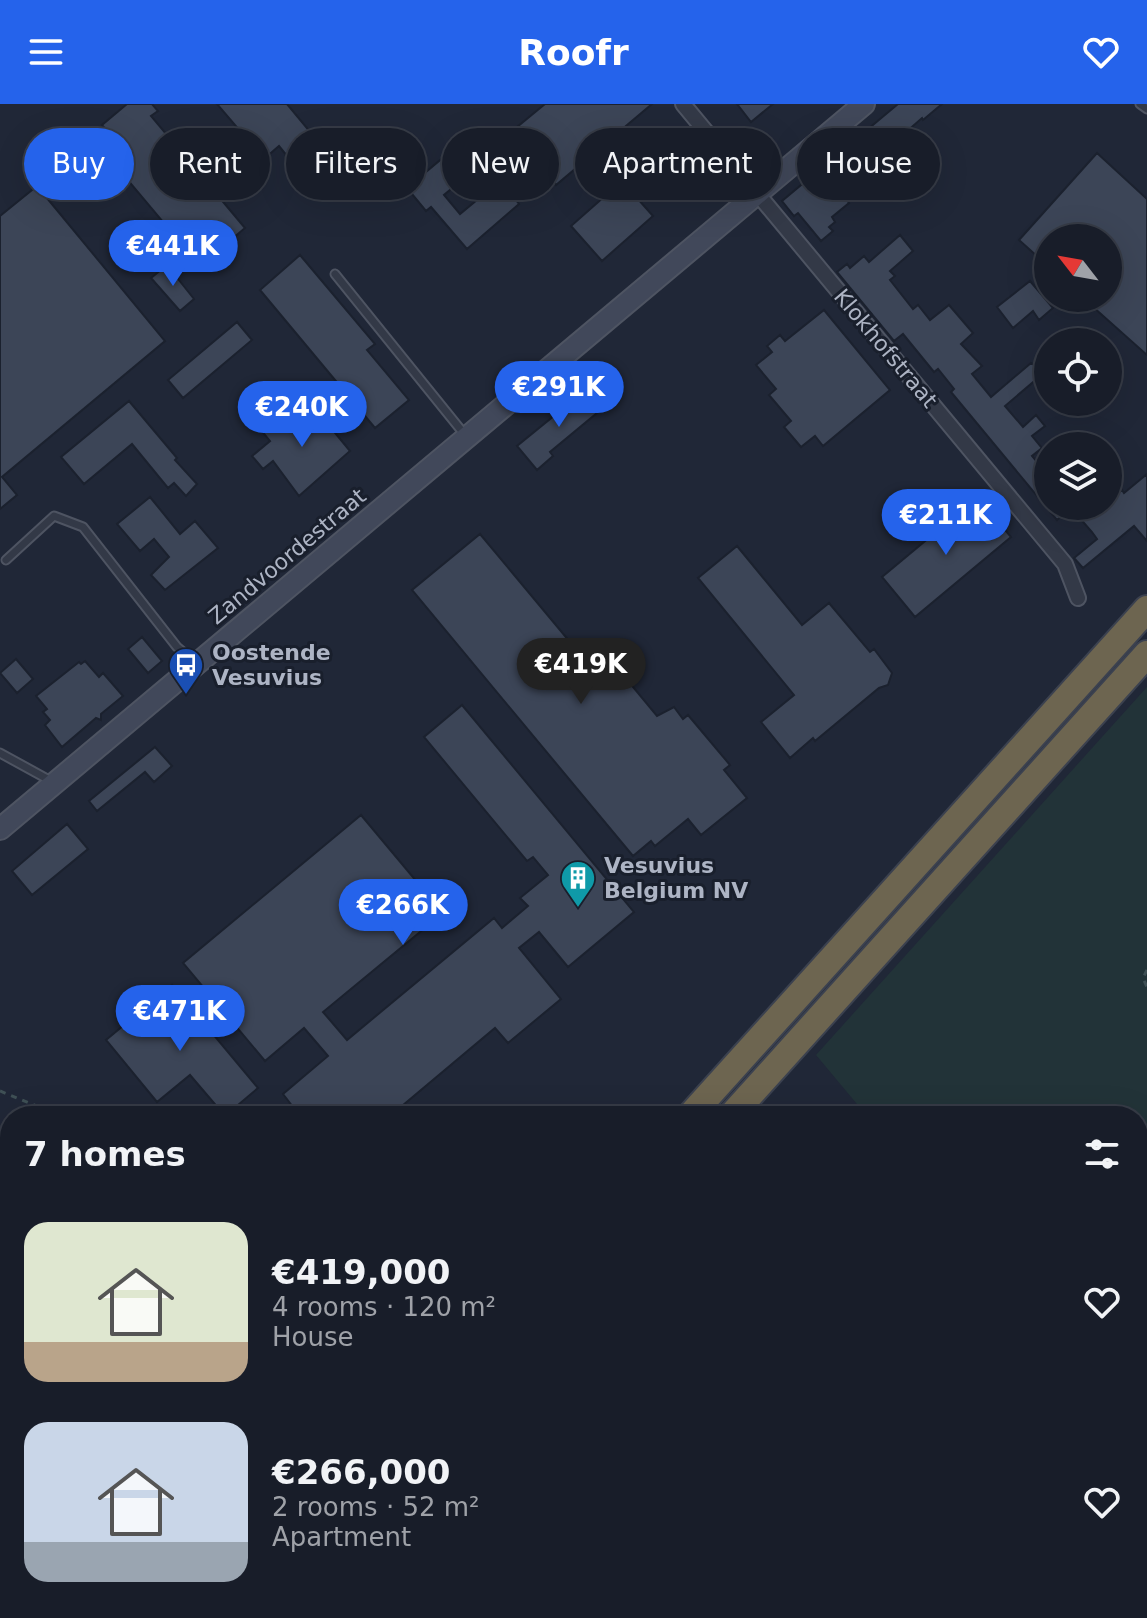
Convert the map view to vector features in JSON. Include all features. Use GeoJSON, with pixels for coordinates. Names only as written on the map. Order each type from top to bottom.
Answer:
{"type":"FeatureCollection","features":[{"type":"Feature","properties":{"kind":"highway"},"geometry":{"type":"LineString","coordinates":[[699,1106],[1147,609]]}},
{"type":"Feature","properties":{"kind":"highway"},"geometry":{"type":"LineString","coordinates":[[740,1106],[1147,654]]}},
{"type":"Feature","properties":{"kind":"main road","name":"Zandvoordestraat"},"geometry":{"type":"LineString","coordinates":[[781,173],[864,104]]}},
{"type":"Feature","properties":{"kind":"main road","name":"Zandvoordestraat"},"geometry":{"type":"LineString","coordinates":[[0,829],[749,200]]}},
{"type":"Feature","properties":{"kind":"street","name":"Klokhofstraat"},"geometry":{"type":"LineString","coordinates":[[683,104],[703,128]]}},
{"type":"Feature","properties":{"kind":"street","name":"Klokhofstraat"},"geometry":{"type":"LineString","coordinates":[[763,200],[1065,564],[1078,598]]}},
{"type":"Feature","properties":{"kind":"lane"},"geometry":{"type":"LineString","coordinates":[[1140,104],[1147,109]]}},
{"type":"Feature","properties":{"kind":"lane"},"geometry":{"type":"LineString","coordinates":[[335,274],[466,437]]}},
{"type":"Feature","properties":{"kind":"lane"},"geometry":{"type":"LineString","coordinates":[[6,560],[54,516],[83,527],[177,647],[196,664]]}},
{"type":"Feature","properties":{"kind":"lane"},"geometry":{"type":"LineString","coordinates":[[0,753],[54,783]]}},
{"type":"Feature","properties":{"kind":"path"},"geometry":{"type":"LineString","coordinates":[[1147,970],[1143,978],[1147,987]]}},
{"type":"Feature","properties":{"kind":"path"},"geometry":{"type":"LineString","coordinates":[[0,1091],[37,1106]]}},
{"type":"Feature","properties":{"kind":"shaded area"},"geometry":{"type":"Polygon","coordinates":[[[1147,687],[1147,1106],[859,1106],[816,1055],[1147,687]]]}},
{"type":"Feature","properties":{"kind":"building"},"geometry":{"type":"Polygon","coordinates":[[[127,104],[152,104],[158,111],[151,116],[161,128],[150,128],[150,200],[222,200],[245,228],[200,266],[134,187],[134,128],[104,128],[102,125],[127,104]]]}},
{"type":"Feature","properties":{"kind":"building"},"geometry":{"type":"Polygon","coordinates":[[[217,104],[287,104],[307,128],[286,128],[286,155],[279,146],[270,154],[270,128],[238,128],[217,104]]]}},
{"type":"Feature","properties":{"kind":"building"},"geometry":{"type":"Polygon","coordinates":[[[545,104],[652,104],[624,128],[575,128],[575,169],[559,182],[559,128],[516,128],[545,104]]]}},
{"type":"Feature","properties":{"kind":"building"},"geometry":{"type":"Polygon","coordinates":[[[737,104],[773,104],[751,122],[737,104]]]}},
{"type":"Feature","properties":{"kind":"building"},"geometry":{"type":"Polygon","coordinates":[[[898,104],[942,104],[911,128],[869,128],[898,104]]]}},
{"type":"Feature","properties":{"kind":"building"},"geometry":{"type":"Polygon","coordinates":[[[1097,153],[1147,199],[1147,355],[1122,333],[1122,328],[1117,328],[1099,312],[1122,312],[1122,224],[1034,224],[1034,253],[1019,240],[1097,153]]]}},
{"type":"Feature","properties":{"kind":"building"},"geometry":{"type":"Polygon","coordinates":[[[442,158],[442,200],[448,200],[460,214],[477,200],[516,200],[519,204],[467,249],[431,207],[426,211],[417,200],[426,200],[426,172],[442,158]]]}},
{"type":"Feature","properties":{"kind":"building"},"geometry":{"type":"Polygon","coordinates":[[[797,188],[797,200],[847,200],[849,203],[832,217],[835,222],[829,227],[833,231],[821,241],[798,213],[794,216],[782,201],[797,188]]]}},
{"type":"Feature","properties":{"kind":"building"},"geometry":{"type":"Polygon","coordinates":[[[24,197],[24,200],[49,200],[165,341],[2,477],[17,495],[0,509],[0,216],[24,197]]]}},
{"type":"Feature","properties":{"kind":"building"},"geometry":{"type":"Polygon","coordinates":[[[600,200],[639,200],[653,216],[602,261],[571,226],[600,200]]]}},
{"type":"Feature","properties":{"kind":"building"},"geometry":{"type":"Polygon","coordinates":[[[900,235],[913,251],[890,271],[895,276],[890,280],[913,309],[918,305],[930,320],[949,305],[973,333],[961,344],[982,366],[972,374],[991,397],[1031,363],[1034,365],[1034,381],[1005,406],[1023,427],[1035,416],[1045,426],[1032,436],[1034,492],[951,392],[954,389],[938,369],[934,372],[903,334],[894,341],[837,272],[847,264],[850,268],[864,256],[869,262],[900,235]]]}},
{"type":"Feature","properties":{"kind":"building"},"geometry":{"type":"Polygon","coordinates":[[[300,255],[375,344],[367,350],[409,400],[375,428],[260,290],[300,255]]]}},
{"type":"Feature","properties":{"kind":"building"},"geometry":{"type":"Polygon","coordinates":[[[167,265],[194,299],[180,311],[151,278],[167,265]]]}},
{"type":"Feature","properties":{"kind":"building"},"geometry":{"type":"Polygon","coordinates":[[[1030,281],[1034,286],[1034,312],[1048,312],[1039,320],[1033,311],[1013,328],[997,307],[1030,281]]]}},
{"type":"Feature","properties":{"kind":"building"},"geometry":{"type":"Polygon","coordinates":[[[824,310],[890,390],[823,446],[815,436],[801,447],[784,427],[791,421],[769,395],[776,389],[756,365],[772,352],[767,346],[780,335],[785,341],[824,310]]]}},
{"type":"Feature","properties":{"kind":"building"},"geometry":{"type":"Polygon","coordinates":[[[237,322],[252,340],[183,398],[168,380],[237,322]]]}},
{"type":"Feature","properties":{"kind":"building"},"geometry":{"type":"Polygon","coordinates":[[[587,389],[603,408],[550,452],[553,456],[537,470],[517,446],[587,389]]]}},
{"type":"Feature","properties":{"kind":"building"},"geometry":{"type":"Polygon","coordinates":[[[129,401],[197,484],[186,496],[174,483],[168,488],[132,444],[84,484],[61,457],[129,401]]]}},
{"type":"Feature","properties":{"kind":"building"},"geometry":{"type":"Polygon","coordinates":[[[313,406],[350,451],[299,496],[273,461],[263,469],[252,456],[270,441],[260,429],[274,417],[284,430],[313,406]]]}},
{"type":"Feature","properties":{"kind":"building"},"geometry":{"type":"Polygon","coordinates":[[[1147,474],[1147,541],[1134,526],[1083,568],[1074,558],[1097,539],[1082,520],[1122,520],[1122,490],[1124,493],[1147,474]]]}},
{"type":"Feature","properties":{"kind":"building"},"geometry":{"type":"Polygon","coordinates":[[[150,497],[180,534],[195,521],[218,548],[165,590],[151,575],[169,557],[154,539],[140,551],[117,524],[150,497]]]}},
{"type":"Feature","properties":{"kind":"building"},"geometry":{"type":"Polygon","coordinates":[[[978,497],[1011,537],[915,617],[882,577],[978,497]]]}},
{"type":"Feature","properties":{"kind":"building"},"geometry":{"type":"Polygon","coordinates":[[[480,534],[585,660],[600,647],[657,716],[674,707],[683,719],[688,715],[730,765],[724,770],[747,798],[701,835],[688,819],[655,846],[651,841],[633,856],[412,590],[480,534]]]}},
{"type":"Feature","properties":{"kind":"building"},"geometry":{"type":"Polygon","coordinates":[[[737,546],[802,625],[829,603],[870,652],[874,649],[892,673],[888,685],[879,688],[790,758],[761,722],[794,695],[698,578],[737,546]]]}},
{"type":"Feature","properties":{"kind":"building"},"geometry":{"type":"Polygon","coordinates":[[[142,637],[162,661],[148,673],[128,649],[142,637]]]}},
{"type":"Feature","properties":{"kind":"building"},"geometry":{"type":"Polygon","coordinates":[[[16,659],[33,679],[17,693],[0,673],[16,659]]]}},
{"type":"Feature","properties":{"kind":"building"},"geometry":{"type":"Polygon","coordinates":[[[85,661],[99,677],[103,673],[123,696],[101,714],[101,720],[96,718],[62,747],[45,725],[50,720],[43,712],[47,709],[36,696],[79,662],[85,661]]]}},
{"type":"Feature","properties":{"kind":"building"},"geometry":{"type":"Polygon","coordinates":[[[462,705],[634,912],[568,967],[539,932],[519,948],[561,999],[508,1043],[495,1028],[402,1106],[292,1106],[283,1094],[328,1056],[304,1028],[265,1061],[183,963],[361,815],[443,913],[323,1012],[347,1040],[494,918],[502,928],[528,906],[520,898],[548,875],[533,857],[527,861],[424,737],[462,705]]]}},
{"type":"Feature","properties":{"kind":"building"},"geometry":{"type":"Polygon","coordinates":[[[155,747],[172,766],[154,782],[145,772],[97,811],[89,801],[155,747]]]}},
{"type":"Feature","properties":{"kind":"building"},"geometry":{"type":"Polygon","coordinates":[[[67,824],[88,849],[32,895],[12,871],[67,824]]]}},
{"type":"Feature","properties":{"kind":"building"},"geometry":{"type":"Polygon","coordinates":[[[172,985],[258,1088],[237,1106],[216,1106],[190,1075],[157,1102],[106,1040],[172,985]]]}},
{"type":"Feature","properties":{"kind":"place","name":"Oostende Vesuvius"},"geometry":{"type":"Point","coordinates":[186,696]}},
{"type":"Feature","properties":{"kind":"place","name":"Vesuvius Belgium NV"},"geometry":{"type":"Point","coordinates":[578,909]}}]}
